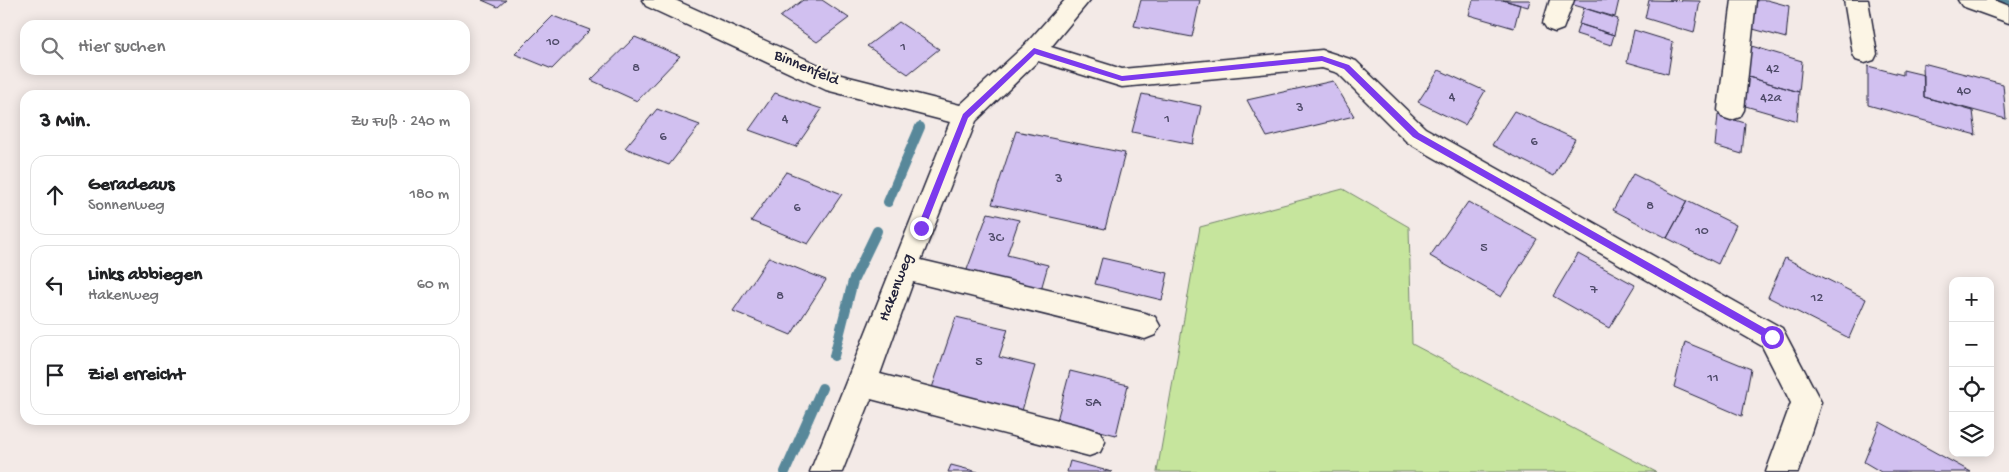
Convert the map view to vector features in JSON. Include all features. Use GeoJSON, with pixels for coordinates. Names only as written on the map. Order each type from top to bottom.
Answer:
{"type":"FeatureCollection","features":[{"type":"Feature","properties":{"kind":"street","name":"Binnenfeld"},"geometry":{"type":"LineString","coordinates":[[654,0],[835,83],[965,116]]}},
{"type":"Feature","properties":{"kind":"street","name":"Hakenweg"},"geometry":{"type":"LineString","coordinates":[[826,472],[862,383],[904,268],[965,116],[1034,51],[1078,0]]}},
{"type":"Feature","properties":{"kind":"street"},"geometry":{"type":"LineString","coordinates":[[1555,23],[1562,0]]}},
{"type":"Feature","properties":{"kind":"street"},"geometry":{"type":"LineString","coordinates":[[1731,110],[1744,0]]}},
{"type":"Feature","properties":{"kind":"street"},"geometry":{"type":"LineString","coordinates":[[1856,0],[1865,54]]}},
{"type":"Feature","properties":{"kind":"street"},"geometry":{"type":"LineString","coordinates":[[1970,0],[2009,15]]}},
{"type":"Feature","properties":{"kind":"street"},"geometry":{"type":"LineString","coordinates":[[1034,51],[1122,78],[1322,58],[1347,67],[1416,135],[1772,337],[1806,402],[1782,472]]}},
{"type":"Feature","properties":{"kind":"street"},"geometry":{"type":"LineString","coordinates":[[904,268],[1145,326]]}},
{"type":"Feature","properties":{"kind":"street"},"geometry":{"type":"LineString","coordinates":[[862,383],[1089,442]]}},
{"type":"Feature","properties":{"kind":"green space"},"geometry":{"type":"Polygon","coordinates":[[[1343,189],[1409,227],[1412,344],[1656,472],[1157,472],[1200,227],[1343,189]]]}},
{"type":"Feature","properties":{"kind":"building"},"geometry":{"type":"Polygon","coordinates":[[[482,0],[506,0],[498,7],[482,0]]]}},
{"type":"Feature","properties":{"kind":"building"},"geometry":{"type":"Polygon","coordinates":[[[803,0],[822,0],[849,18],[817,42],[780,17],[803,0]]]}},
{"type":"Feature","properties":{"kind":"building"},"geometry":{"type":"Polygon","coordinates":[[[1141,0],[1200,0],[1192,37],[1134,26],[1141,0]]]}},
{"type":"Feature","properties":{"kind":"building"},"geometry":{"type":"Polygon","coordinates":[[[1473,0],[1503,0],[1520,5],[1514,28],[1469,15],[1473,0]]]}},
{"type":"Feature","properties":{"kind":"building"},"geometry":{"type":"Polygon","coordinates":[[[1503,0],[1530,0],[1528,7],[1503,0]]]}},
{"type":"Feature","properties":{"kind":"building"},"geometry":{"type":"Polygon","coordinates":[[[1568,0],[1619,0],[1615,17],[1567,3],[1568,0]]]}},
{"type":"Feature","properties":{"kind":"building"},"geometry":{"type":"Polygon","coordinates":[[[1649,0],[1700,1],[1694,33],[1645,18],[1649,0]]]}},
{"type":"Feature","properties":{"kind":"building"},"geometry":{"type":"Polygon","coordinates":[[[1756,0],[1767,0],[1789,6],[1786,38],[1753,29],[1756,0]]]}},
{"type":"Feature","properties":{"kind":"building"},"geometry":{"type":"Polygon","coordinates":[[[1584,8],[1618,19],[1614,35],[1579,24],[1584,8]]]}},
{"type":"Feature","properties":{"kind":"building"},"geometry":{"type":"Polygon","coordinates":[[[553,16],[590,30],[552,69],[515,54],[553,16]]]}},
{"type":"Feature","properties":{"kind":"building"},"geometry":{"type":"Polygon","coordinates":[[[899,22],[939,49],[908,74],[867,46],[899,22]]]}},
{"type":"Feature","properties":{"kind":"building"},"geometry":{"type":"Polygon","coordinates":[[[1579,24],[1614,35],[1611,45],[1576,34],[1579,24]]]}},
{"type":"Feature","properties":{"kind":"building"},"geometry":{"type":"Polygon","coordinates":[[[1634,30],[1673,42],[1668,74],[1627,62],[1634,30]]]}},
{"type":"Feature","properties":{"kind":"building"},"geometry":{"type":"Polygon","coordinates":[[[635,37],[680,56],[637,101],[591,80],[635,37]]]}},
{"type":"Feature","properties":{"kind":"building"},"geometry":{"type":"Polygon","coordinates":[[[1748,45],[1802,61],[1799,92],[1745,76],[1748,45]]]}},
{"type":"Feature","properties":{"kind":"building"},"geometry":{"type":"Polygon","coordinates":[[[1923,63],[2003,84],[2006,119],[1924,97],[1923,63]]]}},
{"type":"Feature","properties":{"kind":"building"},"geometry":{"type":"Polygon","coordinates":[[[1868,66],[1903,75],[1903,70],[1924,75],[1924,97],[1973,111],[1976,135],[1868,105],[1868,66]]]}},
{"type":"Feature","properties":{"kind":"building"},"geometry":{"type":"Polygon","coordinates":[[[1439,70],[1485,91],[1465,125],[1418,102],[1439,70]]]}},
{"type":"Feature","properties":{"kind":"building"},"geometry":{"type":"Polygon","coordinates":[[[1745,76],[1799,92],[1797,121],[1742,105],[1745,76]]]}},
{"type":"Feature","properties":{"kind":"building"},"geometry":{"type":"Polygon","coordinates":[[[1333,81],[1354,116],[1267,137],[1247,100],[1333,81]]]}},
{"type":"Feature","properties":{"kind":"building"},"geometry":{"type":"Polygon","coordinates":[[[775,93],[822,109],[796,147],[749,130],[775,93]]]}},
{"type":"Feature","properties":{"kind":"building"},"geometry":{"type":"Polygon","coordinates":[[[1142,94],[1201,106],[1193,144],[1132,132],[1142,94]]]}},
{"type":"Feature","properties":{"kind":"building"},"geometry":{"type":"Polygon","coordinates":[[[657,109],[700,125],[669,165],[625,148],[657,109]]]}},
{"type":"Feature","properties":{"kind":"building"},"geometry":{"type":"Polygon","coordinates":[[[1514,111],[1575,139],[1554,176],[1492,145],[1514,111]]]}},
{"type":"Feature","properties":{"kind":"building"},"geometry":{"type":"Polygon","coordinates":[[[1718,115],[1745,123],[1742,154],[1715,146],[1718,115]]]}},
{"type":"Feature","properties":{"kind":"building"},"geometry":{"type":"Polygon","coordinates":[[[1016,131],[1125,153],[1105,229],[992,204],[1016,131]]]}},
{"type":"Feature","properties":{"kind":"building"},"geometry":{"type":"Polygon","coordinates":[[[786,172],[842,194],[808,244],[751,221],[786,172]]]}},
{"type":"Feature","properties":{"kind":"building"},"geometry":{"type":"Polygon","coordinates":[[[1633,174],[1687,201],[1667,238],[1613,210],[1633,174]]]}},
{"type":"Feature","properties":{"kind":"building"},"geometry":{"type":"Polygon","coordinates":[[[1687,201],[1736,225],[1718,264],[1667,238],[1687,201]]]}},
{"type":"Feature","properties":{"kind":"building"},"geometry":{"type":"Polygon","coordinates":[[[1468,202],[1537,239],[1501,297],[1430,256],[1468,202]]]}},
{"type":"Feature","properties":{"kind":"building"},"geometry":{"type":"Polygon","coordinates":[[[988,213],[1019,220],[1007,255],[1048,265],[1040,293],[965,275],[988,213]]]}},
{"type":"Feature","properties":{"kind":"building"},"geometry":{"type":"Polygon","coordinates":[[[1578,254],[1635,285],[1609,328],[1553,296],[1578,254]]]}},
{"type":"Feature","properties":{"kind":"building"},"geometry":{"type":"Polygon","coordinates":[[[769,257],[826,280],[791,335],[733,311],[769,257]]]}},
{"type":"Feature","properties":{"kind":"building"},"geometry":{"type":"Polygon","coordinates":[[[1102,258],[1168,273],[1162,300],[1095,284],[1102,258]]]}},
{"type":"Feature","properties":{"kind":"building"},"geometry":{"type":"Polygon","coordinates":[[[1785,258],[1866,299],[1849,338],[1768,297],[1785,258]]]}},
{"type":"Feature","properties":{"kind":"building"},"geometry":{"type":"Polygon","coordinates":[[[956,317],[1008,329],[999,357],[1035,366],[1021,414],[931,391],[956,317]]]}},
{"type":"Feature","properties":{"kind":"building"},"geometry":{"type":"Polygon","coordinates":[[[1685,342],[1751,369],[1742,416],[1674,387],[1685,342]]]}},
{"type":"Feature","properties":{"kind":"building"},"geometry":{"type":"Polygon","coordinates":[[[1070,371],[1128,385],[1116,435],[1057,420],[1070,371]]]}},
{"type":"Feature","properties":{"kind":"building"},"geometry":{"type":"Polygon","coordinates":[[[1880,422],[1971,472],[1881,472],[1864,462],[1880,422]]]}},
{"type":"Feature","properties":{"kind":"building"},"geometry":{"type":"Polygon","coordinates":[[[1070,461],[1112,472],[1067,472],[1070,461]]]}},
{"type":"Feature","properties":{"kind":"building"},"geometry":{"type":"Polygon","coordinates":[[[951,465],[978,472],[948,472],[951,465]]]}},
{"type":"Feature","properties":{"kind":"waterway"},"geometry":{"type":"LineString","coordinates":[[2000,0],[2009,4]]}},
{"type":"Feature","properties":{"kind":"waterway"},"geometry":{"type":"LineString","coordinates":[[888,202],[920,127]]}},
{"type":"Feature","properties":{"kind":"waterway"},"geometry":{"type":"LineString","coordinates":[[834,356],[853,281],[877,231]]}},
{"type":"Feature","properties":{"kind":"waterway"},"geometry":{"type":"LineString","coordinates":[[785,472],[822,388]]}},
{"type":"Feature","properties":{"kind":"route"},"geometry":{"type":"LineString","coordinates":[[921,228],[965,116],[1034,51],[1122,78],[1322,58],[1347,67],[1416,135],[1772,337]]}}]}
